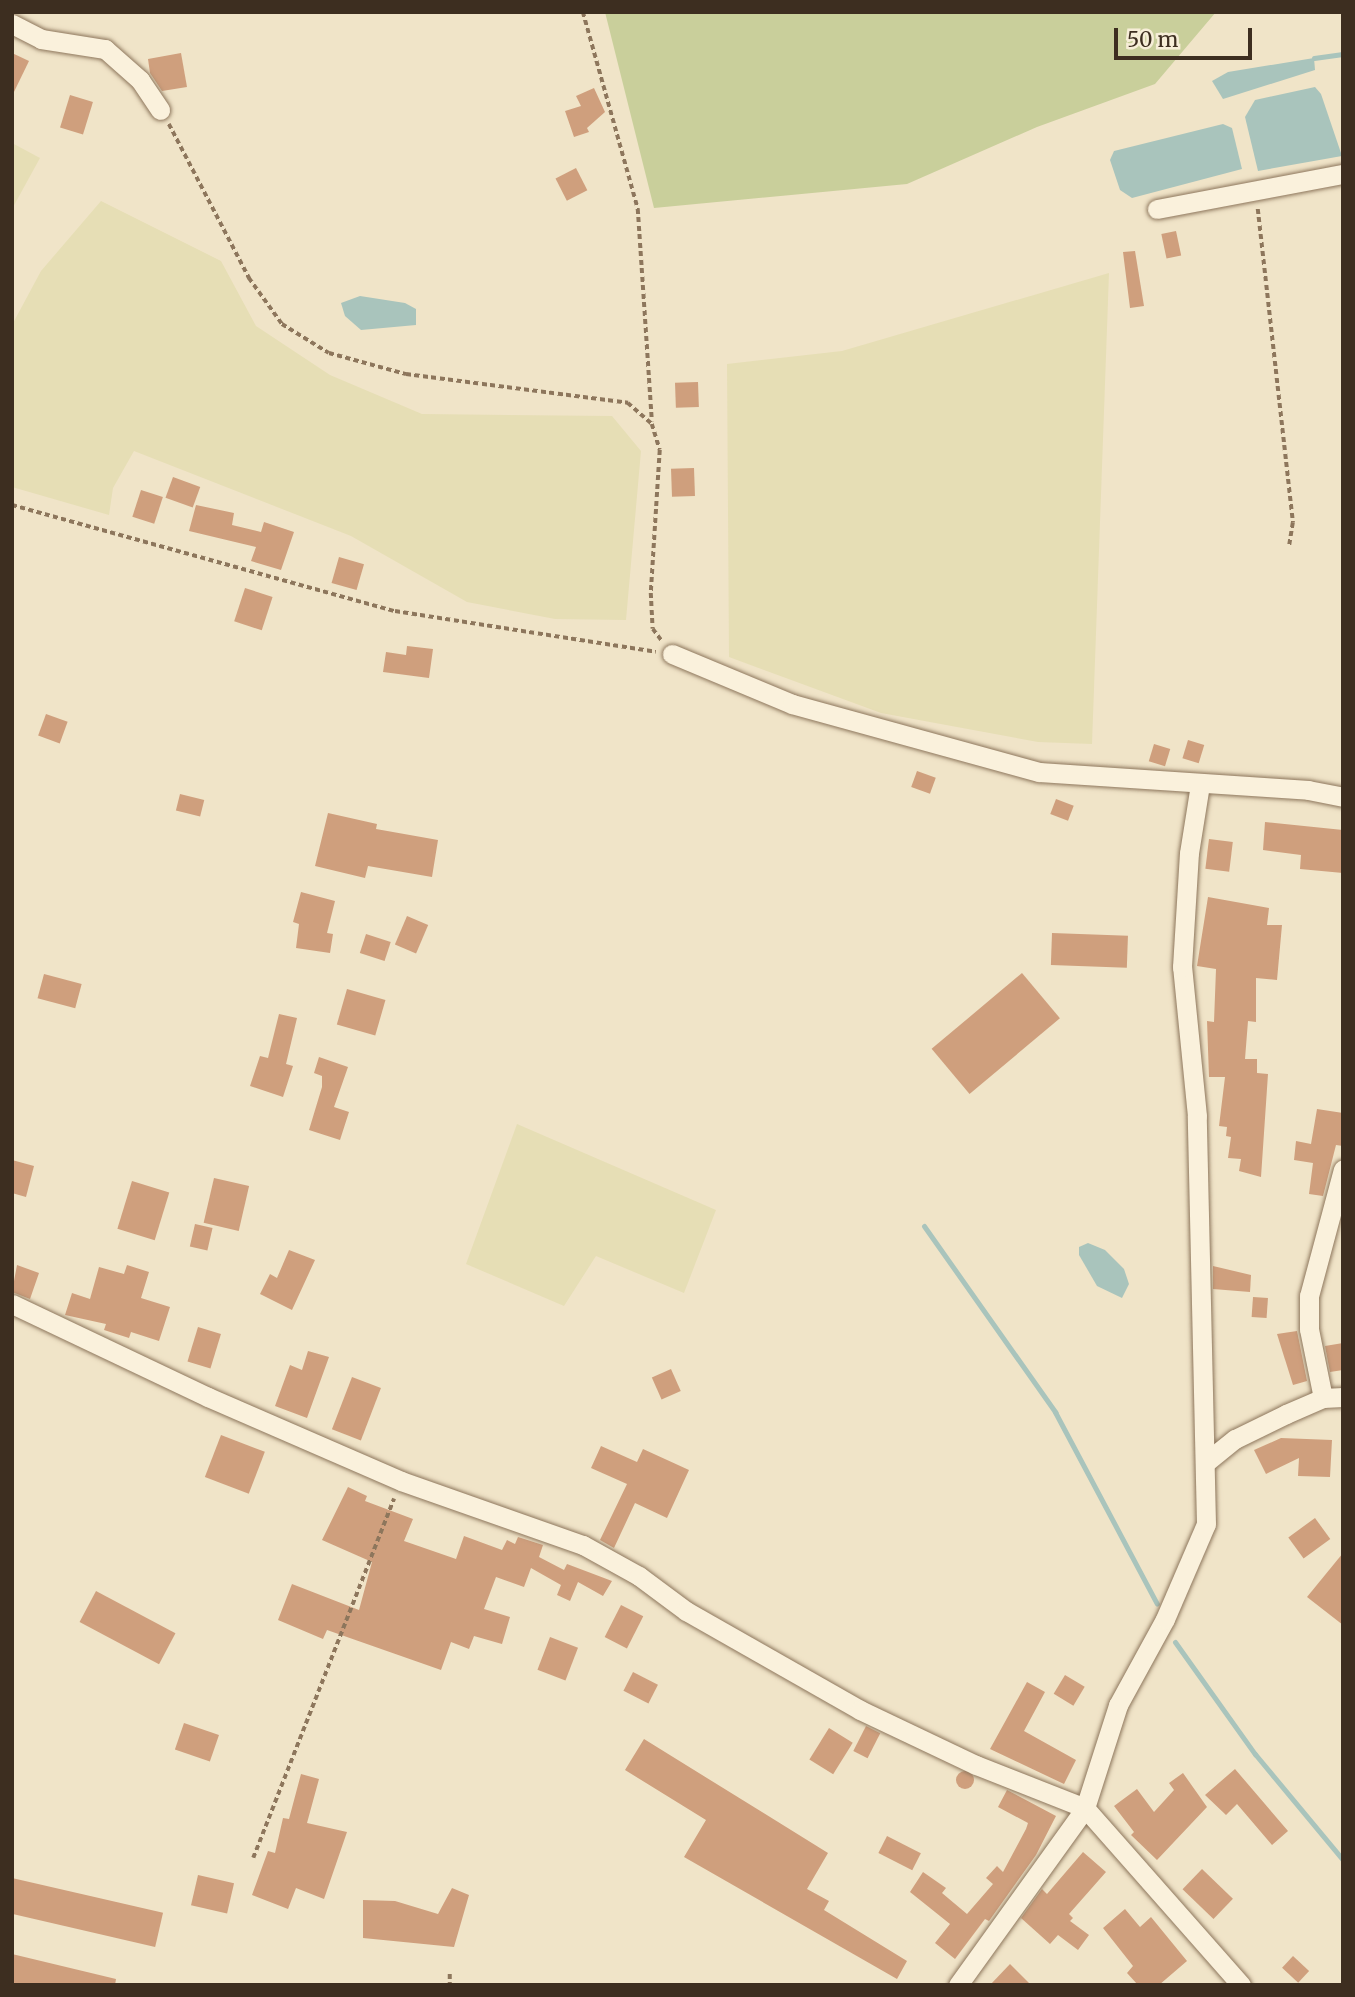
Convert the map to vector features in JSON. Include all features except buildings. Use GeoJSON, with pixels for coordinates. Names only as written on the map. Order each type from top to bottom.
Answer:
{"type":"FeatureCollection","features":[{"type":"Feature","properties":{"kind":"street"},"geometry":{"type":"LineString","coordinates":[[12,24],[41,39],[105,49],[140,80],[160,110]]}},
{"type":"Feature","properties":{"kind":"street"},"geometry":{"type":"LineString","coordinates":[[1157,209],[1343,174]]}},
{"type":"Feature","properties":{"kind":"street"},"geometry":{"type":"LineString","coordinates":[[671,654],[792,704],[1038,772],[1308,790],[1343,797]]}},
{"type":"Feature","properties":{"kind":"street"},"geometry":{"type":"LineString","coordinates":[[958,1985],[1085,1808],[1118,1705],[1165,1619],[1206,1524],[1197,1116],[1182,967],[1189,853],[1200,784]]}},
{"type":"Feature","properties":{"kind":"street"},"geometry":{"type":"LineString","coordinates":[[1205,1463],[1235,1439],[1333,1398],[1309,1329],[1309,1296],[1343,1169]]}},
{"type":"Feature","properties":{"kind":"street"},"geometry":{"type":"LineString","coordinates":[[12,1304],[208,1397],[401,1481],[583,1545],[639,1576],[686,1611],[860,1710],[976,1765],[1085,1808],[1241,1985]]}},
{"type":"Feature","properties":{"kind":"path"},"geometry":{"type":"LineString","coordinates":[[583,12],[638,209],[652,424],[660,450],[651,593],[653,629],[671,654]]}},
{"type":"Feature","properties":{"kind":"path"},"geometry":{"type":"LineString","coordinates":[[160,110],[249,278],[282,324],[329,354],[406,374],[628,402],[652,424]]}},
{"type":"Feature","properties":{"kind":"path"},"geometry":{"type":"LineString","coordinates":[[1255,190],[1293,523],[1289,548]]}},
{"type":"Feature","properties":{"kind":"path"},"geometry":{"type":"LineString","coordinates":[[12,505],[395,611],[671,654]]}},
{"type":"Feature","properties":{"kind":"path"},"geometry":{"type":"LineString","coordinates":[[253,1858],[401,1481]]}},
{"type":"Feature","properties":{"kind":"path"},"geometry":{"type":"LineString","coordinates":[[450,1973],[450,1985]]}},
{"type":"Feature","properties":{"kind":"shaded area"},"geometry":{"type":"Polygon","coordinates":[[[12,143],[40,158],[12,209],[12,143]]]}},
{"type":"Feature","properties":{"kind":"shaded area"},"geometry":{"type":"Polygon","coordinates":[[[101,201],[221,261],[256,326],[330,375],[422,414],[612,416],[641,451],[626,620],[555,619],[467,602],[351,536],[134,451],[113,488],[109,515],[12,487],[12,325],[41,271],[101,201]]]}},
{"type":"Feature","properties":{"kind":"shaded area"},"geometry":{"type":"Polygon","coordinates":[[[1109,273],[1092,744],[1038,742],[881,713],[729,657],[727,364],[842,351],[1109,273]]]}},
{"type":"Feature","properties":{"kind":"shaded area"},"geometry":{"type":"Polygon","coordinates":[[[517,1124],[716,1210],[684,1293],[596,1256],[564,1306],[466,1264],[517,1124]]]}},
{"type":"Feature","properties":{"kind":"green space"},"geometry":{"type":"Polygon","coordinates":[[[605,12],[1216,12],[1155,84],[1037,127],[907,184],[654,208],[605,12]]]}},
{"type":"Feature","properties":{"kind":"water"},"geometry":{"type":"Polygon","coordinates":[[[1314,58],[1315,70],[1223,99],[1212,81],[1228,72],[1314,58]]]}},
{"type":"Feature","properties":{"kind":"water"},"geometry":{"type":"Polygon","coordinates":[[[1315,87],[1321,94],[1342,156],[1258,171],[1245,117],[1255,100],[1315,87]]]}},
{"type":"Feature","properties":{"kind":"water"},"geometry":{"type":"Polygon","coordinates":[[[1223,124],[1232,128],[1242,169],[1132,198],[1120,190],[1110,160],[1114,151],[1223,124]]]}},
{"type":"Feature","properties":{"kind":"water"},"geometry":{"type":"Polygon","coordinates":[[[360,296],[405,303],[416,309],[416,325],[361,330],[345,316],[341,303],[360,296]]]}},
{"type":"Feature","properties":{"kind":"water"},"geometry":{"type":"Polygon","coordinates":[[[1088,1243],[1105,1250],[1124,1269],[1129,1284],[1122,1298],[1097,1286],[1079,1255],[1079,1247],[1088,1243]]]}},
{"type":"Feature","properties":{"kind":"waterway"},"geometry":{"type":"LineString","coordinates":[[1314,58],[1343,54]]}},
{"type":"Feature","properties":{"kind":"waterway"},"geometry":{"type":"LineString","coordinates":[[924,1226],[1055,1412],[1157,1604]]}},
{"type":"Feature","properties":{"kind":"waterway"},"geometry":{"type":"LineString","coordinates":[[1175,1642],[1255,1754],[1343,1860]]}}]}
